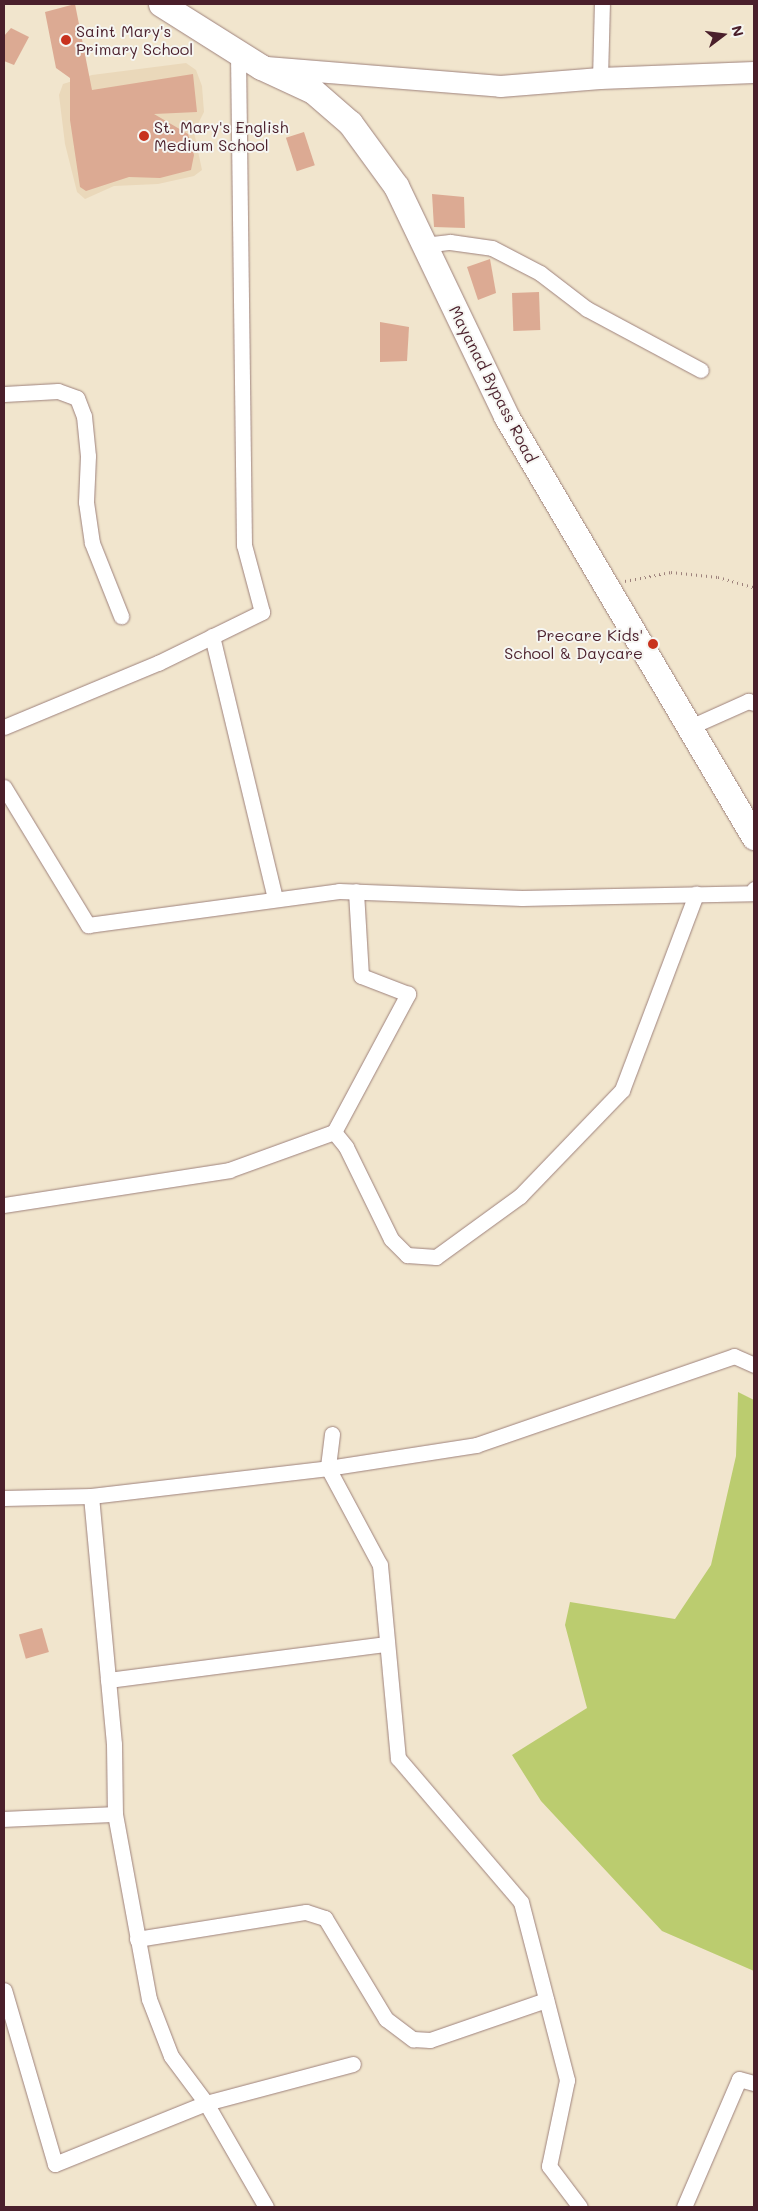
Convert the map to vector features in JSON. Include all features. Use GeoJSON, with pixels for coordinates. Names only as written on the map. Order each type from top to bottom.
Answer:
{"type":"FeatureCollection","features":[{"type":"Feature","properties":{"kind":"main road","name":"Mayanad Bypass Road"},"geometry":{"type":"LineString","coordinates":[[161,4],[261,67],[313,92],[350,123],[396,186],[506,416],[690,728],[731,802],[754,837]]}},
{"type":"Feature","properties":{"kind":"main road"},"geometry":{"type":"LineString","coordinates":[[261,67],[500,86],[600,78],[754,72]]}},
{"type":"Feature","properties":{"kind":"main road"},"geometry":{"type":"LineString","coordinates":[[293,82],[318,71]]}},
{"type":"Feature","properties":{"kind":"street"},"geometry":{"type":"LineString","coordinates":[[600,78],[602,4]]}},
{"type":"Feature","properties":{"kind":"street"},"geometry":{"type":"LineString","coordinates":[[4,727],[212,636],[262,612],[244,545],[238,52]]}},
{"type":"Feature","properties":{"kind":"street"},"geometry":{"type":"LineString","coordinates":[[424,245],[450,242],[492,248],[540,273],[587,309],[700,370]]}},
{"type":"Feature","properties":{"kind":"street"},"geometry":{"type":"LineString","coordinates":[[4,394],[58,391],[77,398],[84,416],[88,456],[86,502],[92,543],[121,616]]}},
{"type":"Feature","properties":{"kind":"street"},"geometry":{"type":"LineString","coordinates":[[212,636],[276,899]]}},
{"type":"Feature","properties":{"kind":"street"},"geometry":{"type":"LineString","coordinates":[[690,728],[748,701],[754,703]]}},
{"type":"Feature","properties":{"kind":"street"},"geometry":{"type":"LineString","coordinates":[[4,787],[88,925],[276,899],[356,891],[522,898],[753,893],[754,889]]}},
{"type":"Feature","properties":{"kind":"street"},"geometry":{"type":"LineString","coordinates":[[4,1205],[230,1170],[334,1132],[408,994],[361,976],[356,891]]}},
{"type":"Feature","properties":{"kind":"street"},"geometry":{"type":"LineString","coordinates":[[334,1132],[346,1147],[391,1239],[407,1255],[436,1257],[520,1196],[622,1090],[696,894]]}},
{"type":"Feature","properties":{"kind":"street"},"geometry":{"type":"LineString","coordinates":[[4,1498],[92,1496],[328,1468],[476,1445],[734,1356],[754,1365]]}},
{"type":"Feature","properties":{"kind":"street"},"geometry":{"type":"LineString","coordinates":[[332,1434],[328,1468],[380,1565],[398,1758],[521,1902],[567,2080],[550,2166],[580,2207]]}},
{"type":"Feature","properties":{"kind":"street"},"geometry":{"type":"LineString","coordinates":[[92,1496],[114,1744],[115,1814],[149,1999],[170,2056],[206,2103],[266,2207]]}},
{"type":"Feature","properties":{"kind":"street"},"geometry":{"type":"LineString","coordinates":[[108,1680],[387,1644]]}},
{"type":"Feature","properties":{"kind":"street"},"geometry":{"type":"LineString","coordinates":[[4,1819],[115,1814]]}},
{"type":"Feature","properties":{"kind":"street"},"geometry":{"type":"LineString","coordinates":[[137,1939],[306,1912],[325,1918],[386,2019],[413,2039],[430,2040],[546,2000]]}},
{"type":"Feature","properties":{"kind":"street"},"geometry":{"type":"LineString","coordinates":[[4,1990],[55,2164],[206,2103],[353,2064]]}},
{"type":"Feature","properties":{"kind":"street"},"geometry":{"type":"LineString","coordinates":[[684,2207],[739,2080],[754,2083]]}},
{"type":"Feature","properties":{"kind":"path"},"geometry":{"type":"LineString","coordinates":[[607,587],[635,577],[671,572],[718,577],[754,587]]}},
{"type":"Feature","properties":{"kind":"shaded area"},"geometry":{"type":"Polygon","coordinates":[[[186,63],[196,70],[202,86],[204,112],[194,132],[202,170],[194,176],[158,184],[114,186],[85,199],[77,192],[65,144],[59,95],[63,84],[92,75],[186,63]]]}},
{"type":"Feature","properties":{"kind":"green space"},"geometry":{"type":"Polygon","coordinates":[[[738,1392],[754,1400],[754,1971],[662,1931],[541,1801],[512,1755],[587,1708],[565,1625],[570,1602],[675,1619],[711,1565],[736,1456],[738,1392]]]}},
{"type":"Feature","properties":{"kind":"building"},"geometry":{"type":"Polygon","coordinates":[[[75,4],[92,90],[193,74],[197,112],[154,114],[188,134],[194,155],[191,170],[160,178],[129,177],[86,191],[80,187],[70,120],[70,78],[56,68],[45,12],[75,4]]]}},
{"type":"Feature","properties":{"kind":"building"},"geometry":{"type":"Polygon","coordinates":[[[11,28],[29,37],[14,65],[4,61],[4,36],[11,28]]]}},
{"type":"Feature","properties":{"kind":"building"},"geometry":{"type":"Polygon","coordinates":[[[304,132],[315,165],[297,171],[286,138],[304,132]]]}},
{"type":"Feature","properties":{"kind":"building"},"geometry":{"type":"Polygon","coordinates":[[[432,194],[464,197],[465,228],[434,227],[432,194]]]}},
{"type":"Feature","properties":{"kind":"building"},"geometry":{"type":"Polygon","coordinates":[[[490,259],[496,293],[478,300],[467,267],[490,259]]]}},
{"type":"Feature","properties":{"kind":"building"},"geometry":{"type":"Polygon","coordinates":[[[539,292],[540,330],[513,331],[512,293],[539,292]]]}},
{"type":"Feature","properties":{"kind":"building"},"geometry":{"type":"Polygon","coordinates":[[[380,322],[409,327],[407,361],[380,362],[380,322]]]}},
{"type":"Feature","properties":{"kind":"building"},"geometry":{"type":"Polygon","coordinates":[[[42,1628],[49,1652],[26,1659],[19,1635],[42,1628]]]}},
{"type":"Feature","properties":{"kind":"place","name":"Saint Mary's Primary School"},"geometry":{"type":"Point","coordinates":[66,40]}},
{"type":"Feature","properties":{"kind":"place","name":"St. Mary's English Medium School"},"geometry":{"type":"Point","coordinates":[144,136]}},
{"type":"Feature","properties":{"kind":"place","name":"Precare Kids' School & Daycare"},"geometry":{"type":"Point","coordinates":[653,644]}}]}
